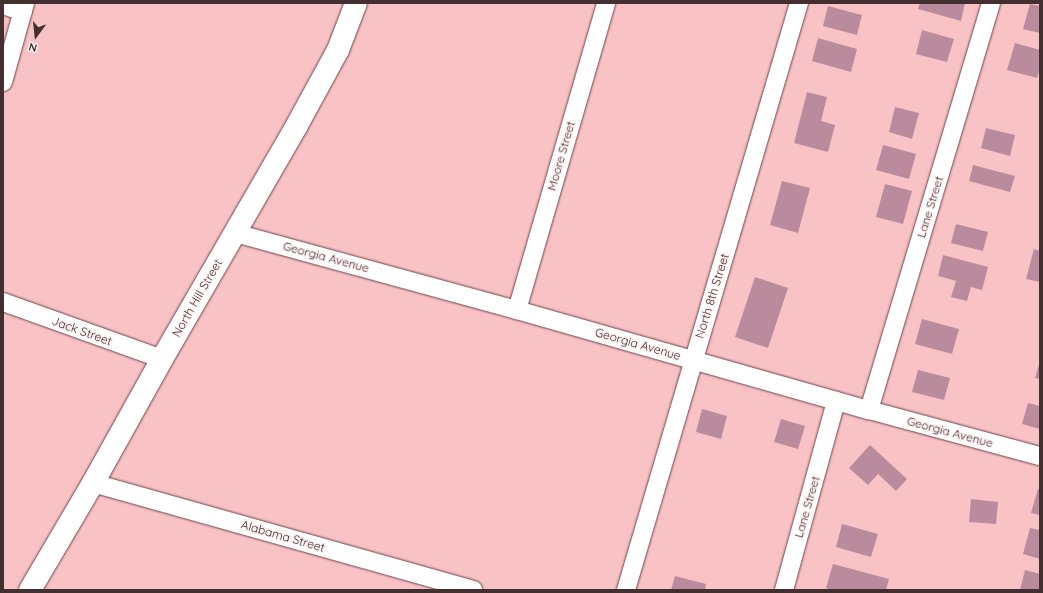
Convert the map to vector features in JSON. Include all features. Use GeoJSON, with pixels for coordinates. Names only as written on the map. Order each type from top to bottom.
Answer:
{"type":"FeatureCollection","features":[{"type":"Feature","properties":{"kind":"street","name":"North Hill Street"},"geometry":{"type":"LineString","coordinates":[[30,590],[93,483],[338,50],[356,3]]}},
{"type":"Feature","properties":{"kind":"street","name":"Moore Street"},"geometry":{"type":"LineString","coordinates":[[516,310],[606,3]]}},
{"type":"Feature","properties":{"kind":"street","name":"North 8th Street"},"geometry":{"type":"LineString","coordinates":[[626,590],[799,3]]}},
{"type":"Feature","properties":{"kind":"street","name":"Lane Street"},"geometry":{"type":"LineString","coordinates":[[869,410],[991,3]]}},
{"type":"Feature","properties":{"kind":"street"},"geometry":{"type":"LineString","coordinates":[[3,5],[24,8],[3,82]]}},
{"type":"Feature","properties":{"kind":"street","name":"Georgia Avenue"},"geometry":{"type":"LineString","coordinates":[[235,233],[516,310],[836,401],[1040,456]]}},
{"type":"Feature","properties":{"kind":"street","name":"Jack Street"},"geometry":{"type":"LineString","coordinates":[[3,302],[162,359]]}},
{"type":"Feature","properties":{"kind":"street","name":"Lane Street"},"geometry":{"type":"LineString","coordinates":[[784,590],[836,401]]}},
{"type":"Feature","properties":{"kind":"street","name":"Alabama Street"},"geometry":{"type":"LineString","coordinates":[[93,483],[473,590]]}},
{"type":"Feature","properties":{"kind":"building"},"geometry":{"type":"Polygon","coordinates":[[[920,3],[965,3],[961,21],[918,9],[920,3]]]}},
{"type":"Feature","properties":{"kind":"building"},"geometry":{"type":"Polygon","coordinates":[[[1030,4],[1040,6],[1040,33],[1023,29],[1030,4]]]}},
{"type":"Feature","properties":{"kind":"building"},"geometry":{"type":"Polygon","coordinates":[[[828,6],[862,15],[857,35],[823,26],[828,6]]]}},
{"type":"Feature","properties":{"kind":"building"},"geometry":{"type":"Polygon","coordinates":[[[922,30],[954,39],[947,62],[916,54],[922,30]]]}},
{"type":"Feature","properties":{"kind":"building"},"geometry":{"type":"Polygon","coordinates":[[[818,38],[857,49],[851,72],[812,61],[818,38]]]}},
{"type":"Feature","properties":{"kind":"building"},"geometry":{"type":"Polygon","coordinates":[[[1015,43],[1040,50],[1040,68],[1037,78],[1007,70],[1015,43]]]}},
{"type":"Feature","properties":{"kind":"building"},"geometry":{"type":"Polygon","coordinates":[[[807,92],[827,97],[821,121],[835,125],[828,152],[794,143],[807,92]]]}},
{"type":"Feature","properties":{"kind":"building"},"geometry":{"type":"Polygon","coordinates":[[[895,107],[919,113],[912,139],[889,132],[895,107]]]}},
{"type":"Feature","properties":{"kind":"building"},"geometry":{"type":"Polygon","coordinates":[[[986,128],[1015,135],[1010,156],[981,148],[986,128]]]}},
{"type":"Feature","properties":{"kind":"building"},"geometry":{"type":"Polygon","coordinates":[[[883,145],[916,154],[909,179],[876,170],[883,145]]]}},
{"type":"Feature","properties":{"kind":"building"},"geometry":{"type":"Polygon","coordinates":[[[973,165],[1015,176],[1010,192],[969,181],[973,165]]]}},
{"type":"Feature","properties":{"kind":"building"},"geometry":{"type":"Polygon","coordinates":[[[782,181],[810,188],[798,233],[770,225],[782,181]]]}},
{"type":"Feature","properties":{"kind":"building"},"geometry":{"type":"Polygon","coordinates":[[[885,184],[912,191],[903,224],[876,217],[885,184]]]}},
{"type":"Feature","properties":{"kind":"building"},"geometry":{"type":"Polygon","coordinates":[[[956,224],[988,232],[983,251],[951,243],[956,224]]]}},
{"type":"Feature","properties":{"kind":"building"},"geometry":{"type":"Polygon","coordinates":[[[1034,249],[1040,251],[1040,282],[1026,279],[1034,249]]]}},
{"type":"Feature","properties":{"kind":"building"},"geometry":{"type":"Polygon","coordinates":[[[943,255],[988,267],[982,290],[971,287],[967,301],[951,297],[956,281],[938,276],[943,255]]]}},
{"type":"Feature","properties":{"kind":"building"},"geometry":{"type":"Polygon","coordinates":[[[755,277],[788,288],[768,348],[735,337],[755,277]]]}},
{"type":"Feature","properties":{"kind":"building"},"geometry":{"type":"Polygon","coordinates":[[[922,319],[959,329],[952,354],[915,344],[922,319]]]}},
{"type":"Feature","properties":{"kind":"building"},"geometry":{"type":"Polygon","coordinates":[[[1040,361],[1040,379],[1035,378],[1040,361]]]}},
{"type":"Feature","properties":{"kind":"building"},"geometry":{"type":"Polygon","coordinates":[[[918,370],[950,378],[944,400],[912,392],[918,370]]]}},
{"type":"Feature","properties":{"kind":"building"},"geometry":{"type":"Polygon","coordinates":[[[1028,403],[1040,406],[1040,429],[1022,424],[1028,403]]]}},
{"type":"Feature","properties":{"kind":"building"},"geometry":{"type":"Polygon","coordinates":[[[702,409],[727,416],[721,439],[696,432],[702,409]]]}},
{"type":"Feature","properties":{"kind":"building"},"geometry":{"type":"Polygon","coordinates":[[[781,419],[805,426],[798,449],[774,442],[781,419]]]}},
{"type":"Feature","properties":{"kind":"building"},"geometry":{"type":"Polygon","coordinates":[[[870,445],[907,479],[896,491],[878,474],[868,485],[849,468],[870,445]]]}},
{"type":"Feature","properties":{"kind":"building"},"geometry":{"type":"Polygon","coordinates":[[[1038,489],[1040,490],[1040,515],[1031,513],[1038,489]]]}},
{"type":"Feature","properties":{"kind":"building"},"geometry":{"type":"Polygon","coordinates":[[[971,499],[998,502],[996,524],[969,522],[971,499]]]}},
{"type":"Feature","properties":{"kind":"building"},"geometry":{"type":"Polygon","coordinates":[[[842,524],[878,534],[871,557],[836,547],[842,524]]]}},
{"type":"Feature","properties":{"kind":"building"},"geometry":{"type":"Polygon","coordinates":[[[1030,528],[1040,530],[1040,559],[1023,554],[1030,528]]]}},
{"type":"Feature","properties":{"kind":"building"},"geometry":{"type":"Polygon","coordinates":[[[833,564],[889,579],[886,590],[832,590],[826,588],[833,564]]]}},
{"type":"Feature","properties":{"kind":"building"},"geometry":{"type":"Polygon","coordinates":[[[1025,570],[1040,574],[1040,590],[1020,590],[1025,570]]]}},
{"type":"Feature","properties":{"kind":"building"},"geometry":{"type":"Polygon","coordinates":[[[675,576],[706,584],[705,590],[671,590],[675,576]]]}}]}
